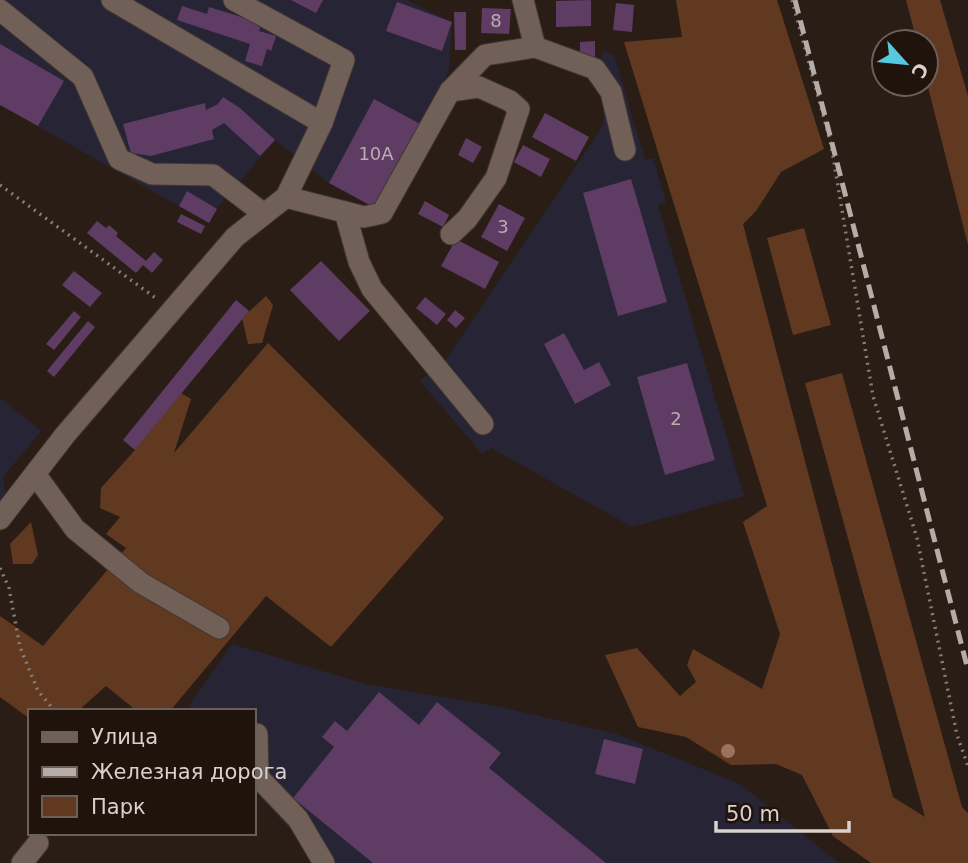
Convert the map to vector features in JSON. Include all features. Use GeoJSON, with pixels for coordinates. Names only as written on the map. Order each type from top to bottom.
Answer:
{"type":"FeatureCollection","features":[{"type":"Feature","properties":{"kind":"street"},"geometry":{"type":"LineString","coordinates":[[112,0],[322,123]]}},
{"type":"Feature","properties":{"kind":"street"},"geometry":{"type":"LineString","coordinates":[[0,519],[65,435],[235,237],[286,197],[322,123],[344,60],[234,0]]}},
{"type":"Feature","properties":{"kind":"street"},"geometry":{"type":"LineString","coordinates":[[523,0],[535,47]]}},
{"type":"Feature","properties":{"kind":"street"},"geometry":{"type":"LineString","coordinates":[[0,10],[83,77],[119,159],[152,174],[212,175],[264,214]]}},
{"type":"Feature","properties":{"kind":"street"},"geometry":{"type":"LineString","coordinates":[[286,197],[364,217],[382,213],[450,91],[485,55],[535,47],[595,69],[611,92],[625,150]]}},
{"type":"Feature","properties":{"kind":"street"},"geometry":{"type":"LineString","coordinates":[[450,91],[479,87],[510,101],[519,109],[496,178],[467,219],[451,234]]}},
{"type":"Feature","properties":{"kind":"street"},"geometry":{"type":"LineString","coordinates":[[345,212],[359,262],[372,289],[484,424]]}},
{"type":"Feature","properties":{"kind":"street"},"geometry":{"type":"LineString","coordinates":[[35,474],[75,529],[141,583],[219,628]]}},
{"type":"Feature","properties":{"kind":"street"},"geometry":{"type":"LineString","coordinates":[[257,734],[257,777],[298,819],[324,863]]}},
{"type":"Feature","properties":{"kind":"street"},"geometry":{"type":"LineString","coordinates":[[22,863],[38,844]]}},
{"type":"Feature","properties":{"kind":"path"},"geometry":{"type":"LineString","coordinates":[[792,0],[831,145],[873,397],[917,538],[957,735],[968,766]]}},
{"type":"Feature","properties":{"kind":"path"},"geometry":{"type":"LineString","coordinates":[[0,185],[173,310]]}},
{"type":"Feature","properties":{"kind":"path"},"geometry":{"type":"LineString","coordinates":[[0,568],[9,588],[20,647],[38,691],[53,709]]}},
{"type":"Feature","properties":{"kind":"shaded area"},"geometry":{"type":"Polygon","coordinates":[[[0,0],[407,0],[452,22],[449,70],[377,209],[329,183],[275,140],[217,208],[209,223],[0,105],[0,0]]]}},
{"type":"Feature","properties":{"kind":"shaded area"},"geometry":{"type":"Polygon","coordinates":[[[604,51],[614,55],[645,160],[653,158],[666,202],[658,205],[744,496],[632,527],[491,448],[482,454],[420,381],[445,361],[603,126],[604,101],[595,69],[604,51]]]}},
{"type":"Feature","properties":{"kind":"shaded area"},"geometry":{"type":"Polygon","coordinates":[[[0,398],[41,431],[3,477],[6,496],[0,503],[0,398]]]}},
{"type":"Feature","properties":{"kind":"shaded area"},"geometry":{"type":"Polygon","coordinates":[[[232,644],[366,684],[501,707],[616,734],[740,784],[839,863],[313,863],[300,840],[256,792],[256,709],[188,707],[232,644]]]}},
{"type":"Feature","properties":{"kind":"green space"},"geometry":{"type":"Polygon","coordinates":[[[676,0],[777,0],[824,149],[781,172],[756,211],[743,224],[893,797],[925,817],[805,383],[842,373],[962,807],[968,813],[968,863],[871,863],[833,836],[802,775],[776,764],[731,765],[686,737],[638,727],[605,655],[637,648],[680,696],[696,682],[687,665],[693,649],[762,689],[780,634],[743,522],[767,506],[624,42],[682,37],[676,0]]]}},
{"type":"Feature","properties":{"kind":"green space"},"geometry":{"type":"Polygon","coordinates":[[[906,0],[940,0],[968,96],[968,245],[931,98],[940,98],[940,28],[913,28],[906,0]]]}},
{"type":"Feature","properties":{"kind":"green space"},"geometry":{"type":"Polygon","coordinates":[[[804,228],[831,325],[793,335],[767,238],[804,228]]]}},
{"type":"Feature","properties":{"kind":"green space"},"geometry":{"type":"Polygon","coordinates":[[[266,296],[273,305],[262,343],[248,344],[242,318],[266,296]]]}},
{"type":"Feature","properties":{"kind":"green space"},"geometry":{"type":"Polygon","coordinates":[[[268,343],[444,518],[331,647],[266,596],[172,709],[135,709],[106,686],[80,709],[28,709],[28,718],[0,697],[0,616],[43,646],[126,548],[106,534],[120,517],[100,508],[101,488],[181,393],[191,399],[174,453],[268,343]]]}},
{"type":"Feature","properties":{"kind":"green space"},"geometry":{"type":"Polygon","coordinates":[[[31,522],[38,555],[32,564],[13,564],[10,544],[31,522]]]}},
{"type":"Feature","properties":{"kind":"building"},"geometry":{"type":"Polygon","coordinates":[[[291,0],[323,0],[316,13],[291,0]]]}},
{"type":"Feature","properties":{"kind":"building"},"geometry":{"type":"Polygon","coordinates":[[[591,0],[591,26],[556,27],[556,1],[591,0]]]}},
{"type":"Feature","properties":{"kind":"building"},"geometry":{"type":"Polygon","coordinates":[[[397,2],[452,22],[442,51],[386,31],[397,2]]]}},
{"type":"Feature","properties":{"kind":"building"},"geometry":{"type":"Polygon","coordinates":[[[616,3],[634,5],[632,32],[613,30],[616,3]]]}},
{"type":"Feature","properties":{"kind":"building"},"geometry":{"type":"Polygon","coordinates":[[[182,6],[207,14],[209,7],[261,23],[259,31],[276,36],[271,51],[267,49],[262,66],[245,61],[250,44],[177,20],[182,6]]]}},
{"type":"Feature","properties":{"kind":"building"},"geometry":{"type":"Polygon","coordinates":[[[482,8],[511,9],[509,34],[481,33],[482,8]]]}},
{"type":"Feature","properties":{"kind":"building"},"geometry":{"type":"Polygon","coordinates":[[[454,12],[466,12],[466,50],[455,50],[454,12]]]}},
{"type":"Feature","properties":{"kind":"building"},"geometry":{"type":"Polygon","coordinates":[[[595,41],[595,57],[580,57],[580,42],[595,41]]]}},
{"type":"Feature","properties":{"kind":"building"},"geometry":{"type":"Polygon","coordinates":[[[0,44],[64,81],[38,126],[0,105],[0,44]]]}},
{"type":"Feature","properties":{"kind":"building"},"geometry":{"type":"Polygon","coordinates":[[[223,97],[240,108],[275,140],[260,156],[224,123],[212,130],[214,139],[151,156],[131,153],[123,124],[205,103],[206,110],[218,104],[223,97]]]}},
{"type":"Feature","properties":{"kind":"building"},"geometry":{"type":"Polygon","coordinates":[[[374,99],[422,125],[377,209],[329,183],[374,99]]]}},
{"type":"Feature","properties":{"kind":"building"},"geometry":{"type":"Polygon","coordinates":[[[545,113],[589,137],[576,161],[532,137],[545,113]]]}},
{"type":"Feature","properties":{"kind":"building"},"geometry":{"type":"Polygon","coordinates":[[[466,138],[482,147],[473,163],[458,155],[466,138]]]}},
{"type":"Feature","properties":{"kind":"building"},"geometry":{"type":"Polygon","coordinates":[[[523,145],[550,159],[541,177],[514,162],[523,145]]]}},
{"type":"Feature","properties":{"kind":"building"},"geometry":{"type":"Polygon","coordinates":[[[631,179],[667,302],[618,316],[583,193],[631,179]]]}},
{"type":"Feature","properties":{"kind":"building"},"geometry":{"type":"Polygon","coordinates":[[[187,191],[217,209],[209,223],[179,206],[187,191]]]}},
{"type":"Feature","properties":{"kind":"building"},"geometry":{"type":"Polygon","coordinates":[[[425,201],[449,215],[443,227],[418,214],[425,201]]]}},
{"type":"Feature","properties":{"kind":"building"},"geometry":{"type":"Polygon","coordinates":[[[499,204],[525,218],[507,251],[481,237],[499,204]]]}},
{"type":"Feature","properties":{"kind":"building"},"geometry":{"type":"Polygon","coordinates":[[[181,214],[205,226],[201,234],[177,222],[181,214]]]}},
{"type":"Feature","properties":{"kind":"building"},"geometry":{"type":"Polygon","coordinates":[[[97,221],[106,228],[109,225],[118,233],[116,236],[146,261],[154,252],[163,260],[152,273],[143,265],[136,273],[87,233],[97,221]]]}},
{"type":"Feature","properties":{"kind":"building"},"geometry":{"type":"Polygon","coordinates":[[[456,239],[499,262],[485,289],[441,266],[456,239]]]}},
{"type":"Feature","properties":{"kind":"building"},"geometry":{"type":"Polygon","coordinates":[[[321,261],[370,311],[339,341],[290,290],[321,261]]]}},
{"type":"Feature","properties":{"kind":"building"},"geometry":{"type":"Polygon","coordinates":[[[74,271],[102,293],[90,307],[62,285],[74,271]]]}},
{"type":"Feature","properties":{"kind":"building"},"geometry":{"type":"Polygon","coordinates":[[[425,297],[446,314],[437,325],[416,308],[425,297]]]}},
{"type":"Feature","properties":{"kind":"building"},"geometry":{"type":"Polygon","coordinates":[[[236,300],[249,311],[135,450],[123,440],[236,300]]]}},
{"type":"Feature","properties":{"kind":"building"},"geometry":{"type":"Polygon","coordinates":[[[455,310],[465,318],[456,328],[447,320],[455,310]]]}},
{"type":"Feature","properties":{"kind":"building"},"geometry":{"type":"Polygon","coordinates":[[[74,311],[81,317],[54,350],[46,344],[74,311]]]}},
{"type":"Feature","properties":{"kind":"building"},"geometry":{"type":"Polygon","coordinates":[[[88,321],[95,327],[54,377],[47,371],[88,321]]]}},
{"type":"Feature","properties":{"kind":"building"},"geometry":{"type":"Polygon","coordinates":[[[564,333],[584,370],[599,362],[611,385],[575,404],[544,344],[564,333]]]}},
{"type":"Feature","properties":{"kind":"building"},"geometry":{"type":"Polygon","coordinates":[[[687,363],[715,460],[665,475],[637,377],[687,363]]]}},
{"type":"Feature","properties":{"kind":"building"},"geometry":{"type":"Polygon","coordinates":[[[379,692],[419,725],[437,702],[501,753],[489,768],[606,863],[373,863],[293,798],[334,747],[322,737],[335,721],[347,731],[379,692]]]}},
{"type":"Feature","properties":{"kind":"building"},"geometry":{"type":"Polygon","coordinates":[[[604,739],[643,749],[635,784],[595,774],[604,739]]]}},
{"type":"Feature","properties":{"kind":"railway"},"geometry":{"type":"LineString","coordinates":[[795,0],[968,670]]}}]}
